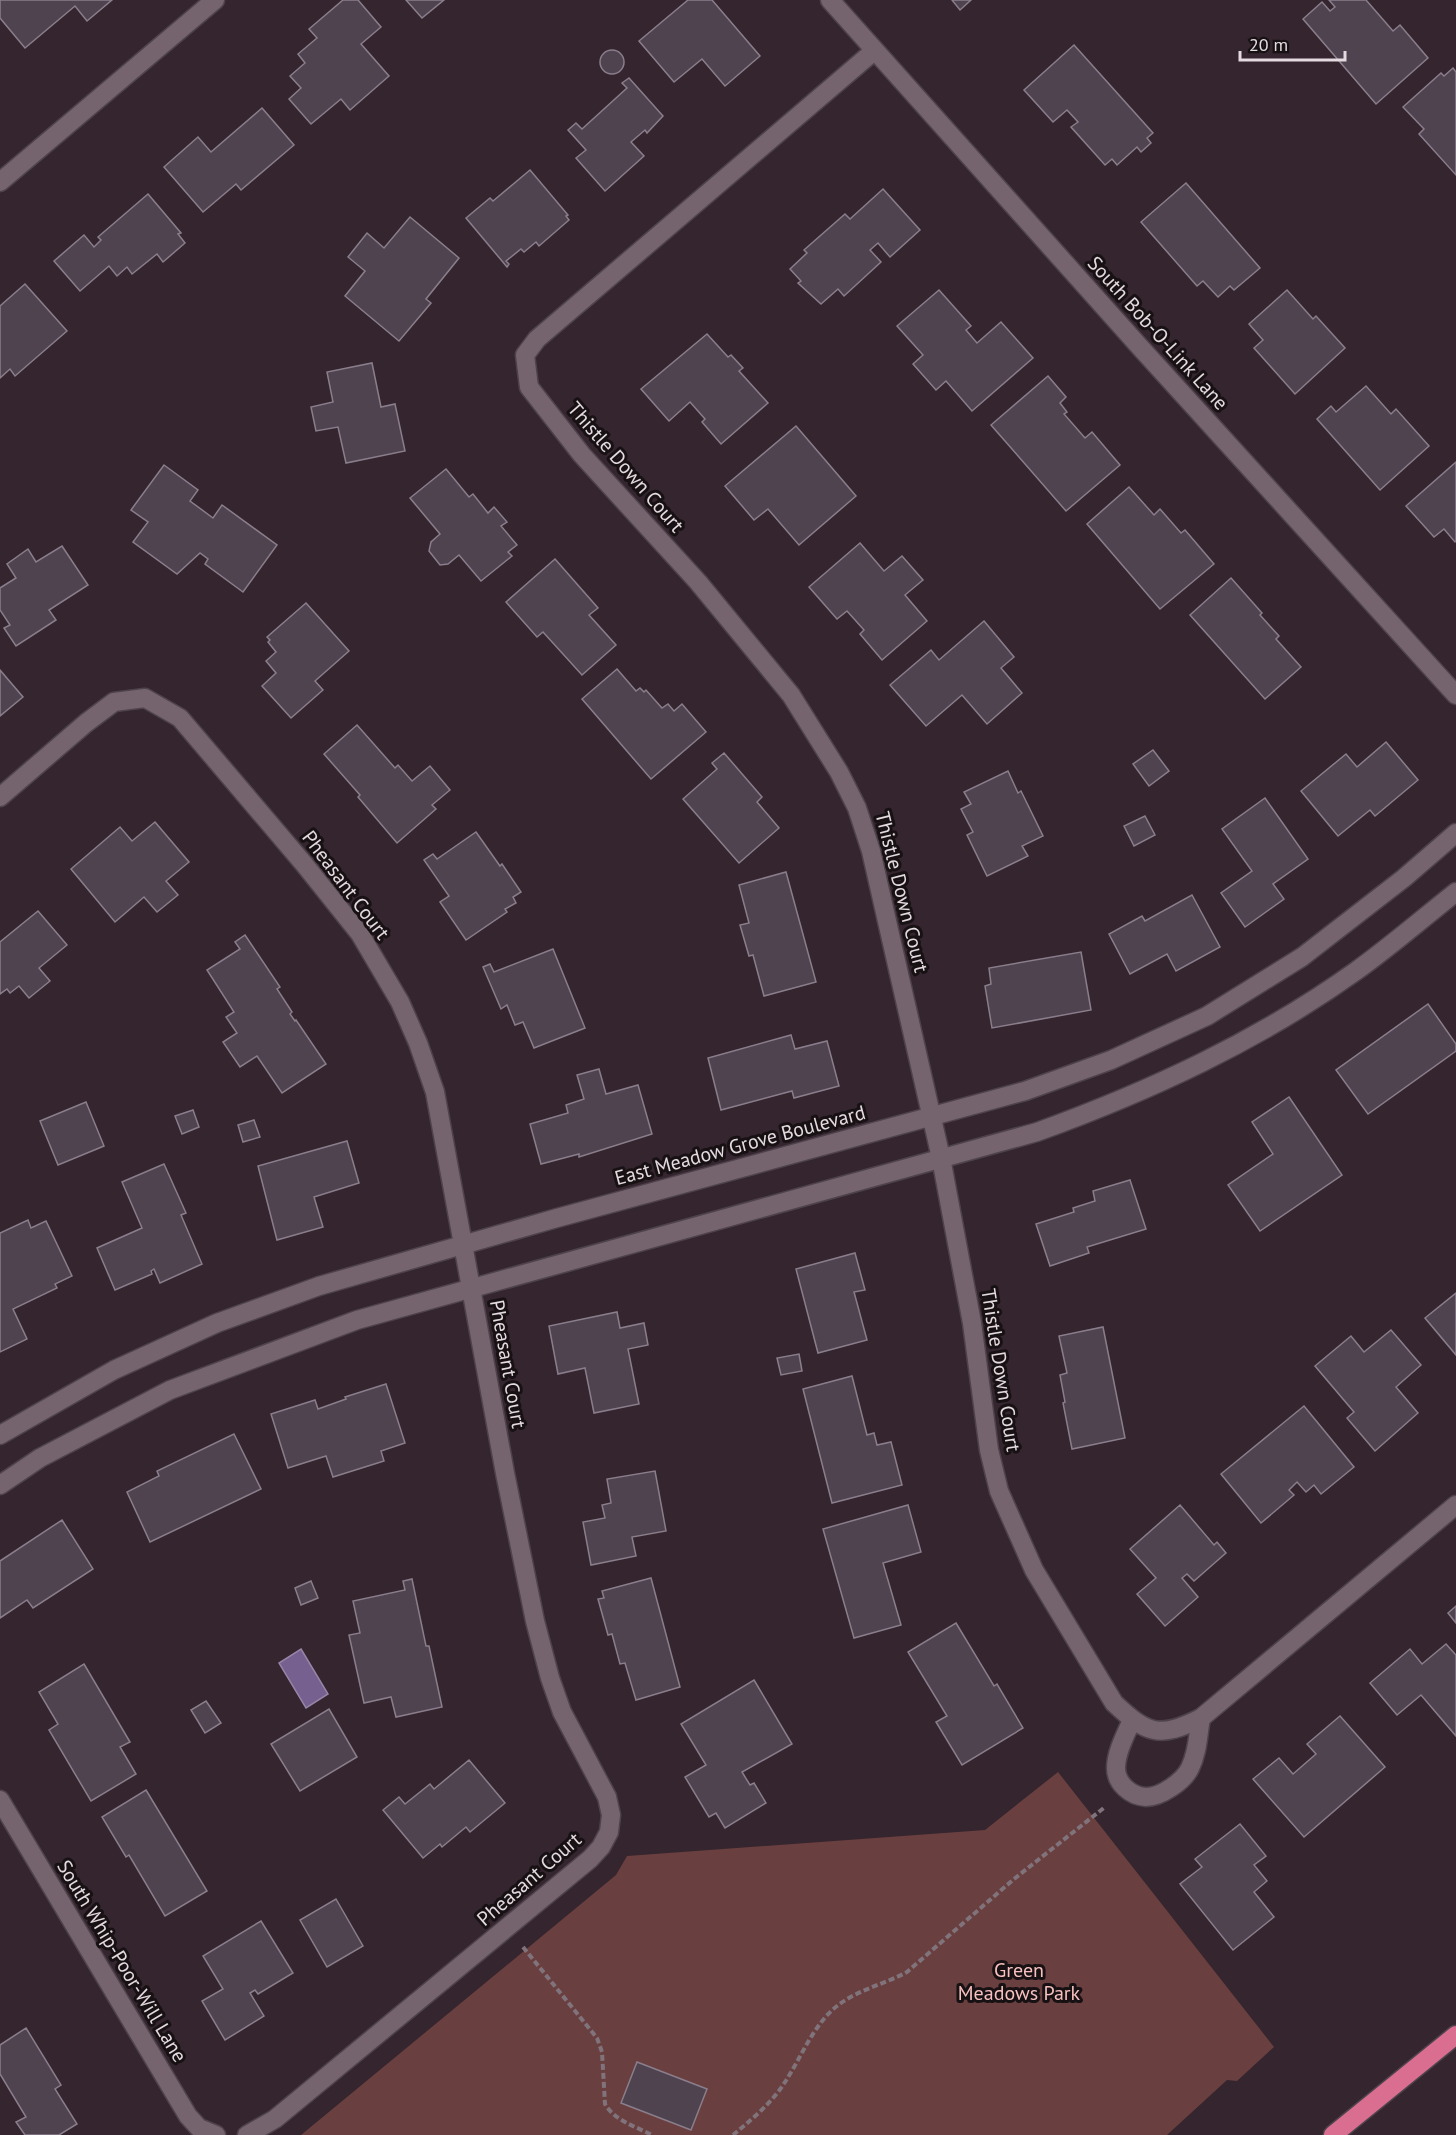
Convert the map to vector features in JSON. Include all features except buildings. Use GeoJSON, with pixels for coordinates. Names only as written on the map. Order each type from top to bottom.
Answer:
{"type":"FeatureCollection","features":[{"type":"Feature","properties":{"kind":"highway"},"geometry":{"type":"LineString","coordinates":[[1333,2135],[1456,2035]]}},
{"type":"Feature","properties":{"kind":"street"},"geometry":{"type":"LineString","coordinates":[[0,182],[215,0]]}},
{"type":"Feature","properties":{"kind":"street","name":"South Bob-O-Link Lane"},"geometry":{"type":"LineString","coordinates":[[830,0],[1456,695]]}},
{"type":"Feature","properties":{"kind":"street","name":"Thistle Down Court"},"geometry":{"type":"LineString","coordinates":[[874,51],[537,339],[525,355],[529,387],[582,455],[698,582],[791,695],[839,772],[857,808],[871,851],[941,1158],[972,1323],[989,1450],[999,1491],[1034,1570],[1114,1703],[1132,1720],[1155,1732],[1179,1729],[1201,1718],[1456,1505]]}},
{"type":"Feature","properties":{"kind":"street","name":"Pheasant Court"},"geometry":{"type":"LineString","coordinates":[[0,797],[114,702],[145,698],[180,718],[360,934],[400,1002],[418,1043],[435,1092],[505,1473],[535,1621],[562,1712],[607,1797],[611,1815],[609,1832],[601,1847],[590,1859],[275,2119],[247,2135]]}},
{"type":"Feature","properties":{"kind":"street","name":"East Meadow Grove Boulevard"},"geometry":{"type":"LineString","coordinates":[[0,1435],[114,1370],[217,1323],[320,1286],[463,1244],[1024,1091],[1100,1064],[1207,1016],[1302,957],[1404,878],[1456,833]]}},
{"type":"Feature","properties":{"kind":"street"},"geometry":{"type":"LineString","coordinates":[[0,1485],[40,1458],[170,1390],[357,1320],[1037,1131],[1100,1109],[1212,1059],[1267,1028],[1356,971],[1456,892]]}},
{"type":"Feature","properties":{"kind":"street"},"geometry":{"type":"LineString","coordinates":[[1132,1720],[1115,1766],[1122,1786],[1130,1792],[1146,1797],[1166,1791],[1190,1770],[1196,1753],[1201,1718]]}},
{"type":"Feature","properties":{"kind":"street","name":"South Whip-Poor-Will Lane"},"geometry":{"type":"LineString","coordinates":[[0,1800],[188,2116],[200,2128],[216,2135]]}},
{"type":"Feature","properties":{"kind":"path"},"geometry":{"type":"LineString","coordinates":[[733,2135],[756,2116],[783,2085],[820,2023],[837,2006],[860,1992],[908,1972],[1014,1879],[1080,1828],[1104,1807],[1122,1786]]}},
{"type":"Feature","properties":{"kind":"path"},"geometry":{"type":"LineString","coordinates":[[507,1928],[597,2038],[602,2052],[603,2096],[609,2110],[614,2116],[652,2135]]}},
{"type":"Feature","properties":{"kind":"green space","name":"Green Meadows Park"},"geometry":{"type":"Polygon","coordinates":[[[1058,1772],[1274,2047],[1237,2081],[1227,2080],[1167,2135],[301,2135],[616,1875],[627,1856],[985,1830],[1058,1772]]]}},
{"type":"Feature","properties":{"kind":"shaded area"},"geometry":{"type":"Polygon","coordinates":[[[301,1649],[328,1694],[306,1708],[279,1663],[301,1649]]]}}]}
